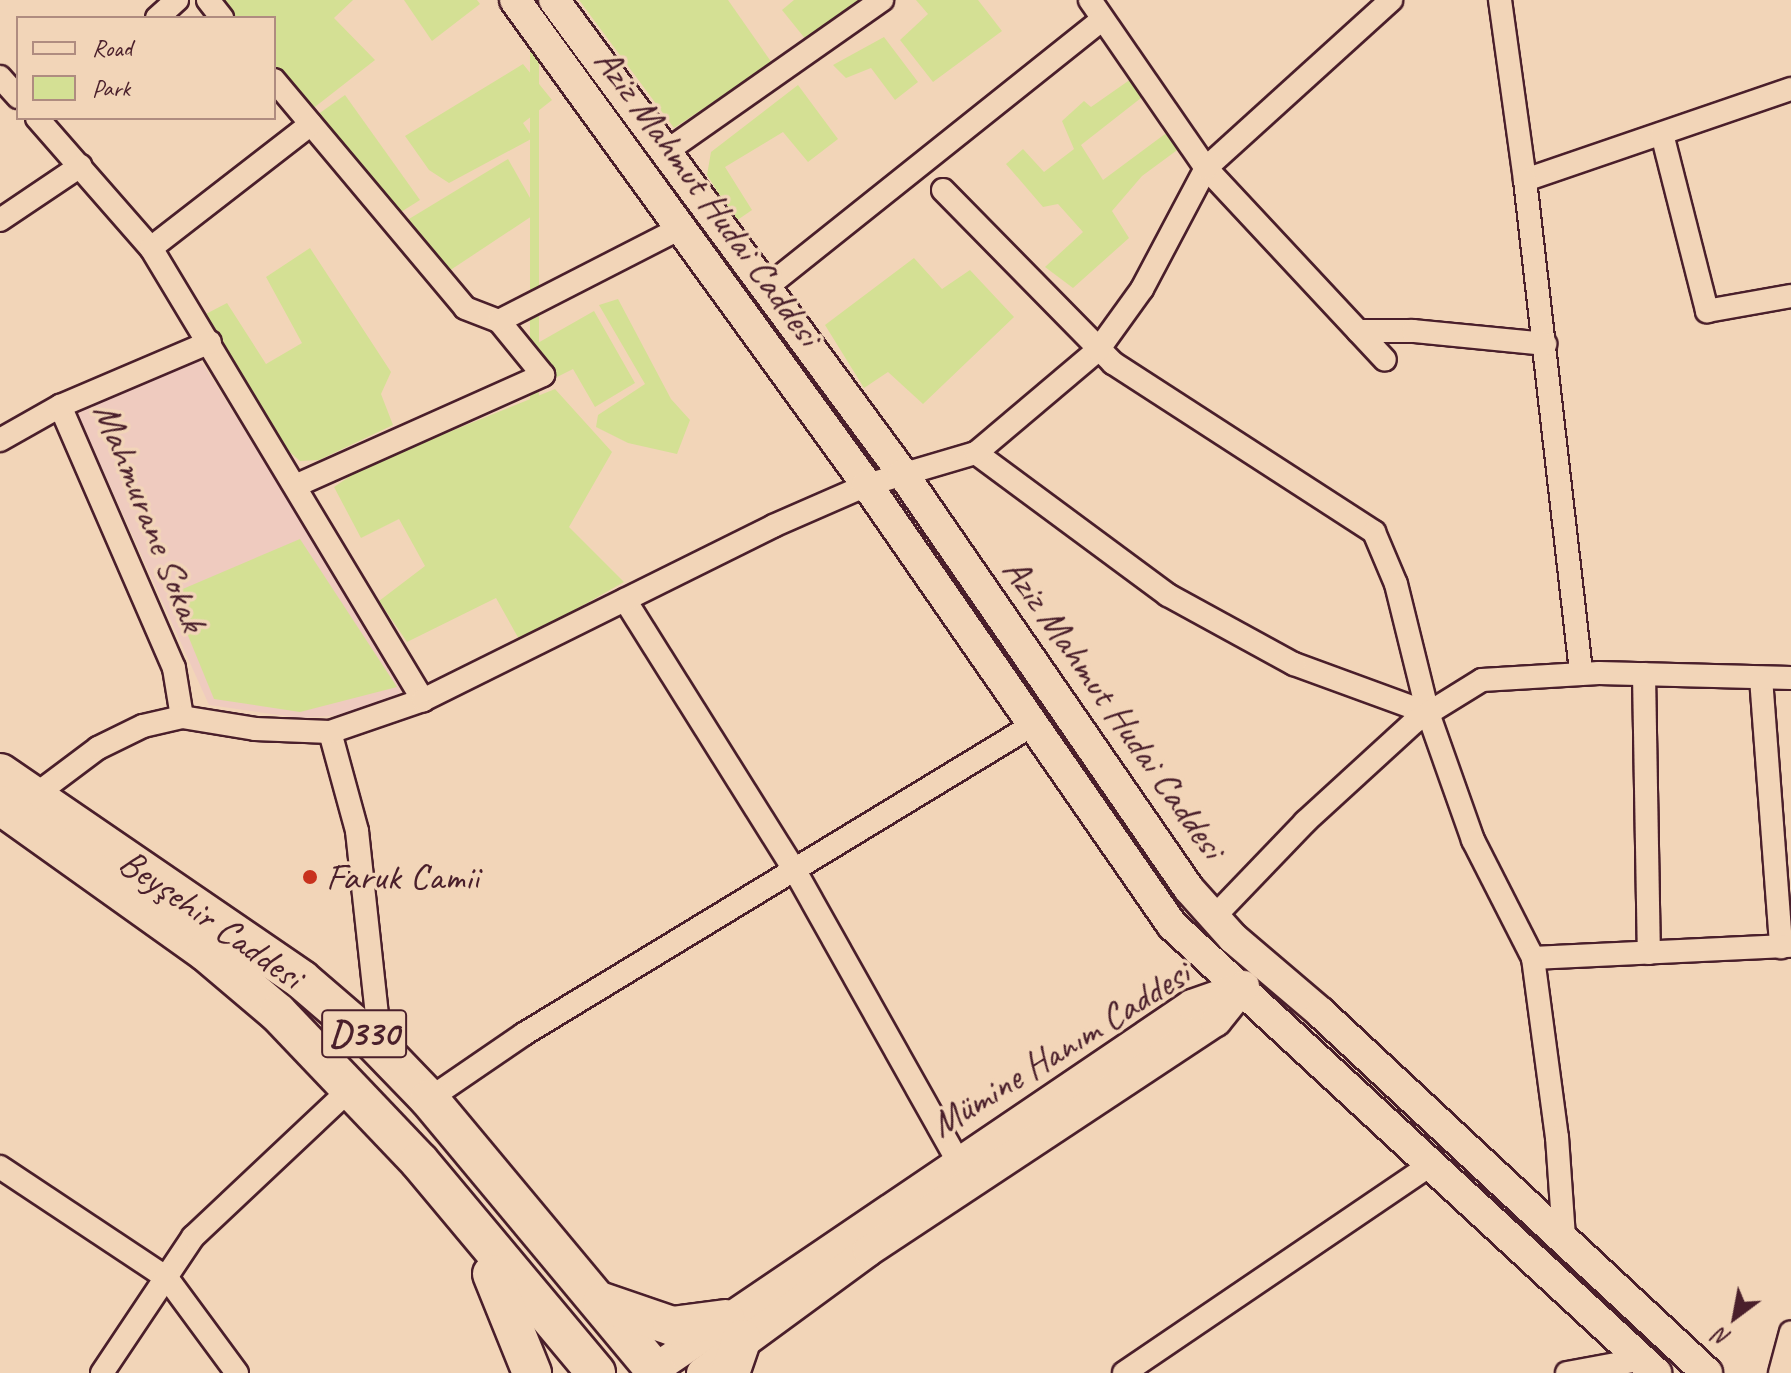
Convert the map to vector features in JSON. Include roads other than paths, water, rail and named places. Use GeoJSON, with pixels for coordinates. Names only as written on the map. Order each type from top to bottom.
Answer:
{"type":"FeatureCollection","features":[{"type":"Feature","properties":{"kind":"highway","name":"Beyşehir Caddesi"},"geometry":{"type":"LineString","coordinates":[[0,773],[17,800],[278,1013],[351,1088],[596,1373]]}},
{"type":"Feature","properties":{"kind":"highway","name":"Beyşehir Caddesi"},"geometry":{"type":"LineString","coordinates":[[17,800],[302,980],[374,1042],[429,1099],[599,1301],[653,1372]]}},
{"type":"Feature","properties":{"kind":"highway"},"geometry":{"type":"LineString","coordinates":[[470,1228],[532,1373]]}},
{"type":"Feature","properties":{"kind":"highway"},"geometry":{"type":"LineString","coordinates":[[599,1301],[732,1344]]}},
{"type":"Feature","properties":{"kind":"street"},"geometry":{"type":"LineString","coordinates":[[159,16],[177,0]]}},
{"type":"Feature","properties":{"kind":"street"},"geometry":{"type":"LineString","coordinates":[[208,0],[220,16]]}},
{"type":"Feature","properties":{"kind":"street","name":"Aziz Mahmut Hudai Caddesi"},"geometry":{"type":"LineString","coordinates":[[515,0],[867,485],[1172,925],[1243,987],[1649,1366]]}},
{"type":"Feature","properties":{"kind":"street","name":"Aziz Mahmut Hudai Caddesi"},"geometry":{"type":"LineString","coordinates":[[554,0],[903,474],[1189,889],[1214,917],[1707,1373]]}},
{"type":"Feature","properties":{"kind":"street"},"geometry":{"type":"LineString","coordinates":[[667,151],[882,0]]}},
{"type":"Feature","properties":{"kind":"street"},"geometry":{"type":"LineString","coordinates":[[17,800],[98,748],[143,726],[182,717],[255,729],[330,732],[423,700],[867,485],[976,453],[1098,350],[1142,289],[1206,168],[1391,0]]}},
{"type":"Feature","properties":{"kind":"street"},"geometry":{"type":"LineString","coordinates":[[1500,0],[1545,344],[1581,674]]}},
{"type":"Feature","properties":{"kind":"street"},"geometry":{"type":"LineString","coordinates":[[767,287],[1096,10],[1206,168],[1385,360]]}},
{"type":"Feature","properties":{"kind":"street"},"geometry":{"type":"LineString","coordinates":[[0,77],[16,95]]}},
{"type":"Feature","properties":{"kind":"street"},"geometry":{"type":"LineString","coordinates":[[276,82],[465,308],[499,321],[543,375],[295,486]]}},
{"type":"Feature","properties":{"kind":"street"},"geometry":{"type":"LineString","coordinates":[[1525,180],[1791,89]]}},
{"type":"Feature","properties":{"kind":"street"},"geometry":{"type":"LineString","coordinates":[[41,120],[151,248],[423,700]]}},
{"type":"Feature","properties":{"kind":"street"},"geometry":{"type":"LineString","coordinates":[[151,248],[311,124]]}},
{"type":"Feature","properties":{"kind":"street"},"geometry":{"type":"LineString","coordinates":[[1662,134],[1707,311],[1791,296]]}},
{"type":"Feature","properties":{"kind":"street"},"geometry":{"type":"LineString","coordinates":[[0,220],[80,166]]}},
{"type":"Feature","properties":{"kind":"street"},"geometry":{"type":"LineString","coordinates":[[943,190],[1098,350],[1374,532],[1396,584],[1428,713],[1473,840],[1533,958],[1557,1137],[1564,1238]]}},
{"type":"Feature","properties":{"kind":"street"},"geometry":{"type":"LineString","coordinates":[[499,321],[681,228]]}},
{"type":"Feature","properties":{"kind":"street"},"geometry":{"type":"LineString","coordinates":[[1358,331],[1413,331],[1545,344]]}},
{"type":"Feature","properties":{"kind":"street","name":"Mahmurane Sokak"},"geometry":{"type":"LineString","coordinates":[[182,717],[174,668],[60,406],[210,342]]}},
{"type":"Feature","properties":{"kind":"street"},"geometry":{"type":"LineString","coordinates":[[0,440],[60,406]]}},
{"type":"Feature","properties":{"kind":"street"},"geometry":{"type":"LineString","coordinates":[[976,453],[1168,595],[1294,664],[1428,713]]}},
{"type":"Feature","properties":{"kind":"street"},"geometry":{"type":"LineString","coordinates":[[625,600],[794,869],[957,1159]]}},
{"type":"Feature","properties":{"kind":"street"},"geometry":{"type":"LineString","coordinates":[[1214,917],[1305,822],[1428,713],[1482,680],[1581,674],[1791,678]]}},
{"type":"Feature","properties":{"kind":"street"},"geometry":{"type":"LineString","coordinates":[[1644,674],[1649,953]]}},
{"type":"Feature","properties":{"kind":"street"},"geometry":{"type":"LineString","coordinates":[[1533,958],[1786,946],[1761,678]]}},
{"type":"Feature","properties":{"kind":"street"},"geometry":{"type":"LineString","coordinates":[[429,1099],[794,869],[1034,724]]}},
{"type":"Feature","properties":{"kind":"street"},"geometry":{"type":"LineString","coordinates":[[330,732],[357,831],[378,1024],[374,1042]]}},
{"type":"Feature","properties":{"kind":"street"},"geometry":{"type":"LineString","coordinates":[[1243,987],[1263,962]]}},
{"type":"Feature","properties":{"kind":"street","name":"Mümine Hanım Caddesi"},"geometry":{"type":"LineString","coordinates":[[732,1344],[957,1159],[1192,1005],[1243,987]]}},
{"type":"Feature","properties":{"kind":"street","name":"Mümine Hanım Caddesi"},"geometry":{"type":"LineString","coordinates":[[653,1372],[732,1344],[1216,1021],[1243,987]]}},
{"type":"Feature","properties":{"kind":"street"},"geometry":{"type":"LineString","coordinates":[[102,1373],[193,1237],[351,1088]]}},
{"type":"Feature","properties":{"kind":"street"},"geometry":{"type":"LineString","coordinates":[[1124,1373],[1431,1164]]}},
{"type":"Feature","properties":{"kind":"street"},"geometry":{"type":"LineString","coordinates":[[0,1167],[167,1278],[237,1373]]}},
{"type":"Feature","properties":{"kind":"street"},"geometry":{"type":"LineString","coordinates":[[1785,1365],[1791,1332]]}},
{"type":"Feature","properties":{"kind":"street"},"geometry":{"type":"LineString","coordinates":[[702,1373],[732,1344]]}},
{"type":"Feature","properties":{"kind":"street"},"geometry":{"type":"LineString","coordinates":[[1567,1373],[1649,1366]]}},
{"type":"Feature","properties":{"kind":"place","name":"Faruk Camii"},"geometry":{"type":"Point","coordinates":[310,877]}}]}
